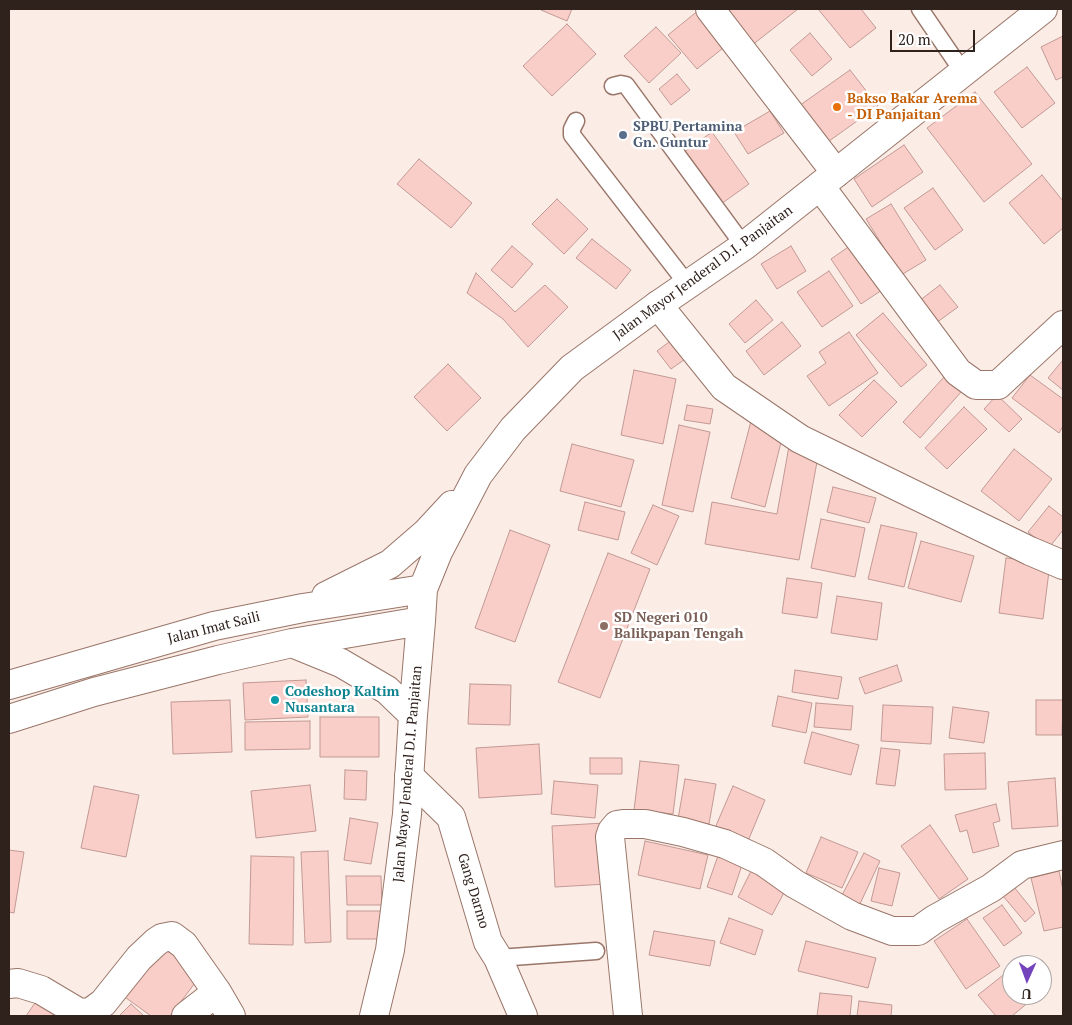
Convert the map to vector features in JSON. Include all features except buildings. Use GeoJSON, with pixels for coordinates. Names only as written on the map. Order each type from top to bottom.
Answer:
{"type":"FeatureCollection","features":[{"type":"Feature","properties":{"kind":"main road"},"geometry":{"type":"LineString","coordinates":[[710,9],[958,372],[976,385],[998,385],[1063,325]]}},
{"type":"Feature","properties":{"kind":"main road","name":"Jalan Mayor Jenderal D.I. Panjaitan"},"geometry":{"type":"LineString","coordinates":[[374,1016],[390,950],[407,814],[423,589],[438,552],[478,475],[513,428],[572,368],[658,305],[744,246],[1043,9]]}},
{"type":"Feature","properties":{"kind":"main road"},"geometry":{"type":"LineString","coordinates":[[658,305],[724,387],[800,439],[1030,551],[1063,565]]}},
{"type":"Feature","properties":{"kind":"main road"},"geometry":{"type":"LineString","coordinates":[[303,608],[390,564],[427,532],[478,475]]}},
{"type":"Feature","properties":{"kind":"main road","name":"Jalan Imat Saili"},"geometry":{"type":"LineString","coordinates":[[9,685],[214,626],[303,608],[423,589]]}},
{"type":"Feature","properties":{"kind":"main road"},"geometry":{"type":"LineString","coordinates":[[9,719],[94,692],[218,660],[292,643],[421,620]]}},
{"type":"Feature","properties":{"kind":"main road"},"geometry":{"type":"LineString","coordinates":[[292,643],[341,663],[379,685],[387,690],[413,715]]}},
{"type":"Feature","properties":{"kind":"main road","name":"Gang Darmo"},"geometry":{"type":"LineString","coordinates":[[409,776],[451,817],[488,942],[498,958],[523,1016]]}},
{"type":"Feature","properties":{"kind":"main road"},"geometry":{"type":"LineString","coordinates":[[628,1016],[610,837],[617,825],[645,824],[724,844],[764,862],[795,884],[852,916],[892,931],[918,931],[935,919],[991,888],[1022,865],[1063,855]]}},
{"type":"Feature","properties":{"kind":"main road"},"geometry":{"type":"LineString","coordinates":[[9,984],[18,983],[42,990],[78,1012],[86,1013],[103,1003],[139,958],[156,942],[162,938],[172,936],[184,945],[226,1005],[231,1016]]}},
{"type":"Feature","properties":{"kind":"main road"},"geometry":{"type":"LineString","coordinates":[[186,1016],[217,992]]}},
{"type":"Feature","properties":{"kind":"lane"},"geometry":{"type":"LineString","coordinates":[[920,9],[963,72]]}},
{"type":"Feature","properties":{"kind":"lane"},"geometry":{"type":"LineString","coordinates":[[613,86],[626,85],[744,246]]}},
{"type":"Feature","properties":{"kind":"lane"},"geometry":{"type":"LineString","coordinates":[[576,121],[572,129],[572,135],[688,285]]}},
{"type":"Feature","properties":{"kind":"lane"},"geometry":{"type":"LineString","coordinates":[[498,958],[596,952]]}},
{"type":"Feature","properties":{"kind":"place","name":"Bakso Bakar Arema - DI Panjaitan"},"geometry":{"type":"Point","coordinates":[837,107]}},
{"type":"Feature","properties":{"kind":"place","name":"SPBU Pertamina Gn. Guntur"},"geometry":{"type":"Point","coordinates":[623,135]}},
{"type":"Feature","properties":{"kind":"place","name":"SD Negeri 010 Balikpapan Tengah"},"geometry":{"type":"Point","coordinates":[604,626]}},
{"type":"Feature","properties":{"kind":"place","name":"Codeshop Kaltim Nusantara"},"geometry":{"type":"Point","coordinates":[275,700]}}]}
